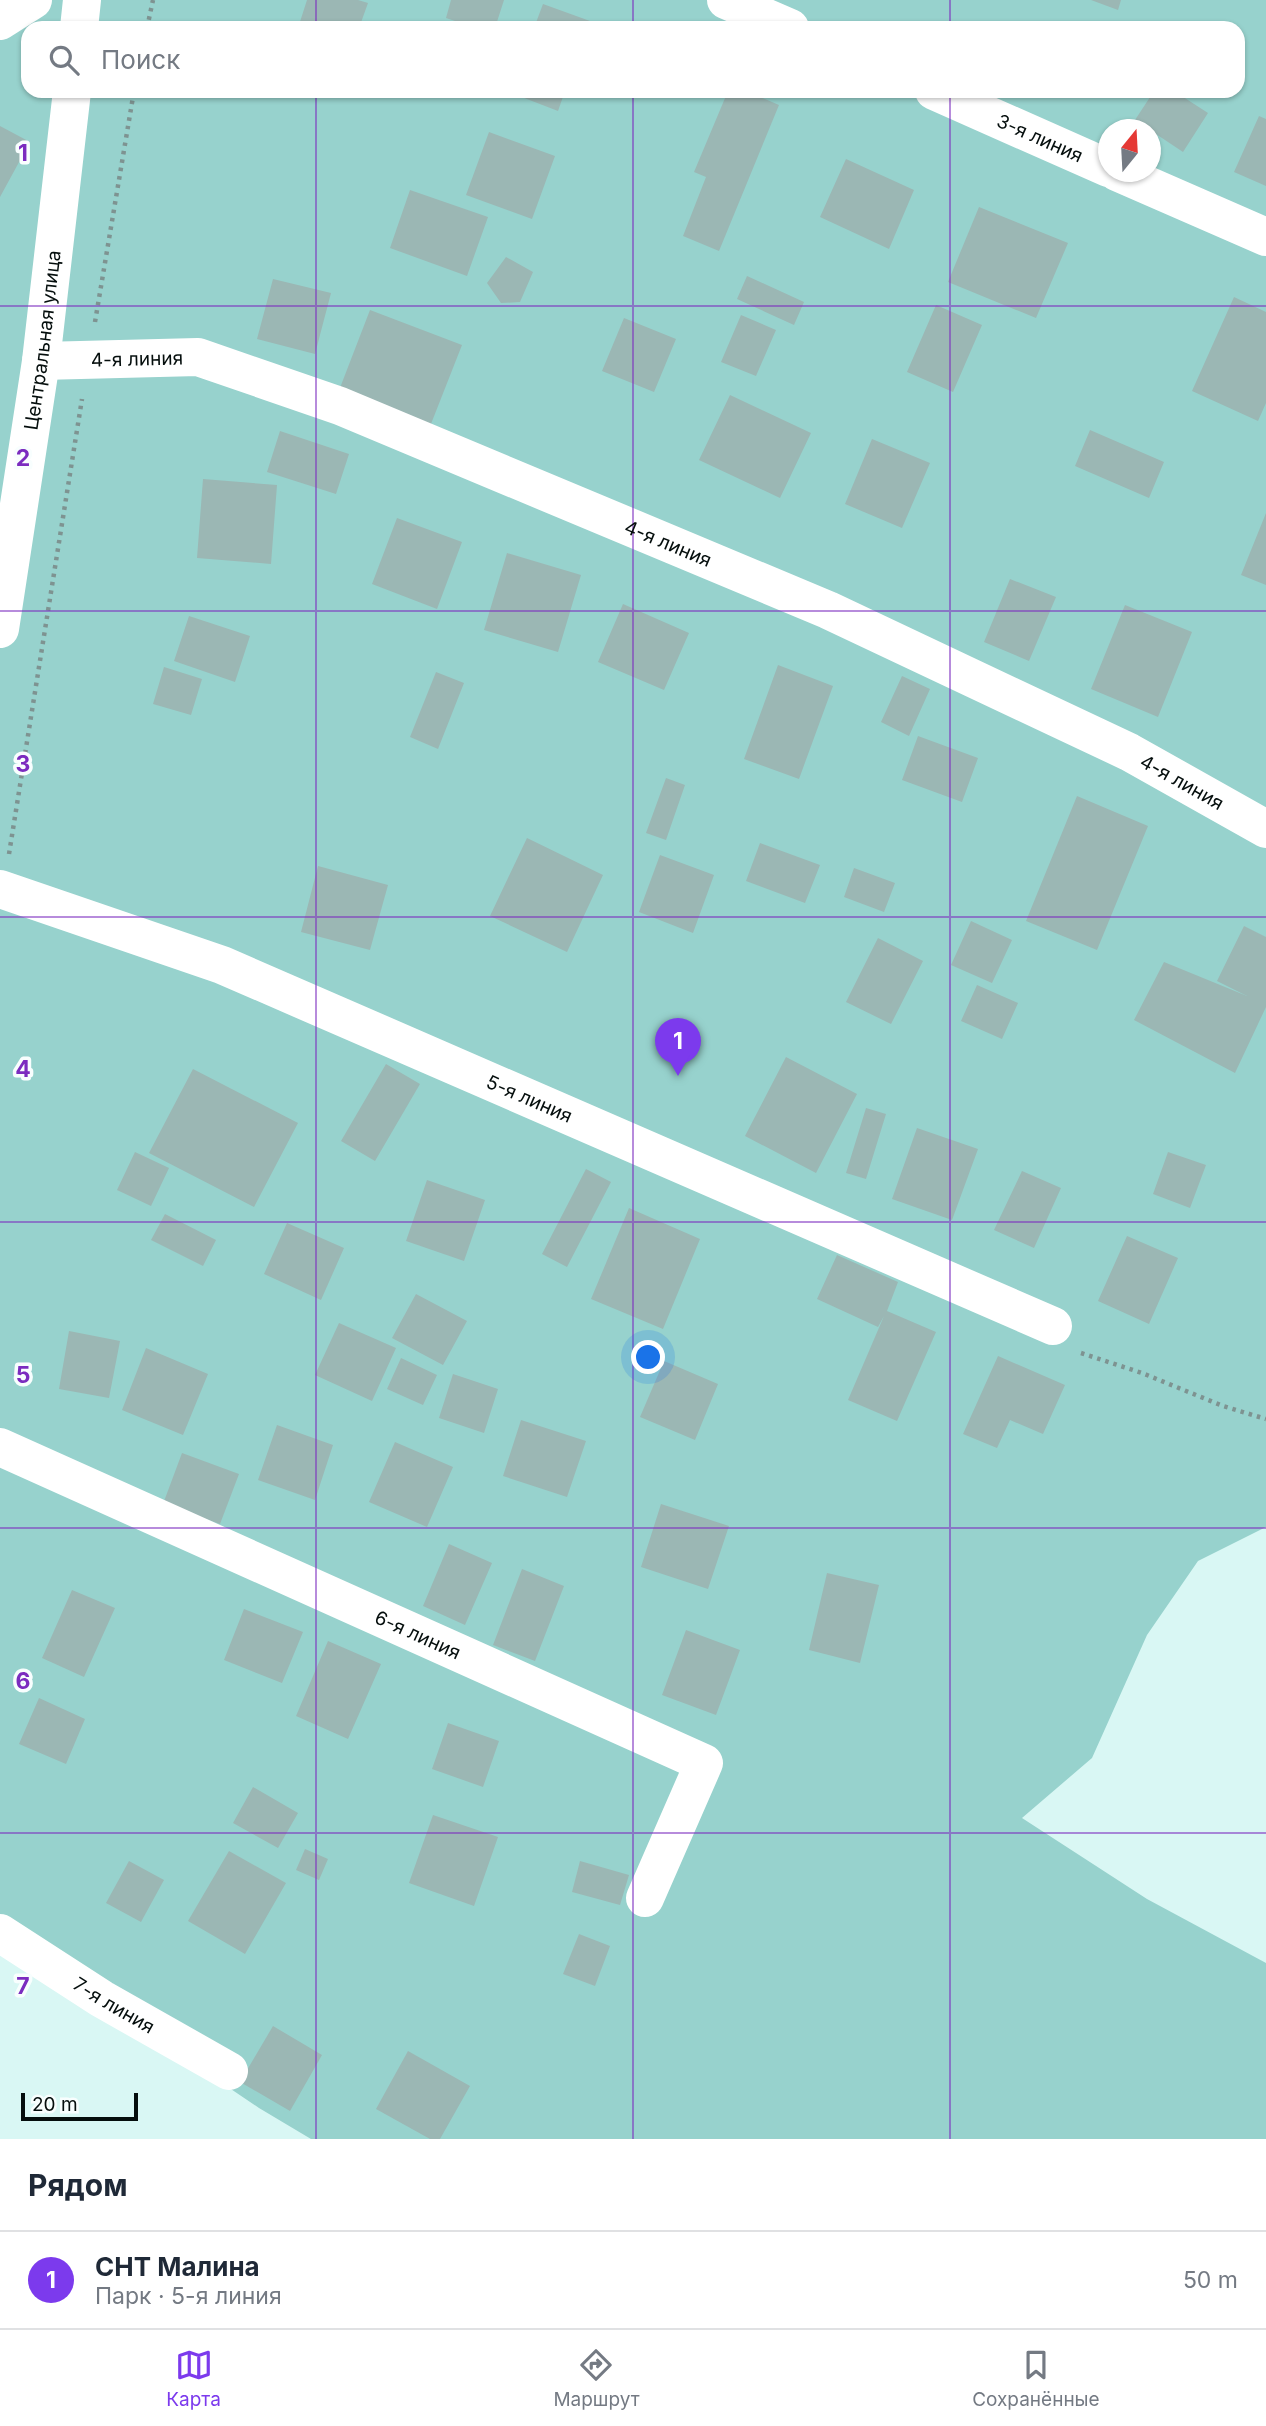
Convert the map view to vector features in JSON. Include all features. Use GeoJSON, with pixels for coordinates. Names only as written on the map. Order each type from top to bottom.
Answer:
{"type":"FeatureCollection","features":[{"type":"Feature","properties":{"kind":"street"},"geometry":{"type":"LineString","coordinates":[[0,22],[33,0]]}},
{"type":"Feature","properties":{"kind":"street"},"geometry":{"type":"LineString","coordinates":[[80,21],[82,0]]}},
{"type":"Feature","properties":{"kind":"street"},"geometry":{"type":"LineString","coordinates":[[726,0],[774,21]]}},
{"type":"Feature","properties":{"kind":"street","name":"Центральная улица"},"geometry":{"type":"LineString","coordinates":[[0,629],[41,361],[71,98]]}},
{"type":"Feature","properties":{"kind":"street","name":"3-я линия"},"geometry":{"type":"LineString","coordinates":[[950,98],[1098,164]]}},
{"type":"Feature","properties":{"kind":"street"},"geometry":{"type":"LineString","coordinates":[[1140,182],[1266,237]]}},
{"type":"Feature","properties":{"kind":"street","name":"4-я линия"},"geometry":{"type":"LineString","coordinates":[[41,361],[198,357],[279,383],[449,449],[704,560],[828,610],[1129,752],[1266,829]]}},
{"type":"Feature","properties":{"kind":"street","name":"5-я линия"},"geometry":{"type":"LineString","coordinates":[[1,890],[222,965],[1053,1326]]}},
{"type":"Feature","properties":{"kind":"street","name":"6-я линия"},"geometry":{"type":"LineString","coordinates":[[0,1447],[704,1763],[645,1898]]}},
{"type":"Feature","properties":{"kind":"street","name":"7-я линия"},"geometry":{"type":"LineString","coordinates":[[0,1933],[102,1999],[229,2071]]}},
{"type":"Feature","properties":{"kind":"path"},"geometry":{"type":"LineString","coordinates":[[148,21],[153,0]]}},
{"type":"Feature","properties":{"kind":"path"},"geometry":{"type":"LineString","coordinates":[[1,890],[133,98]]}},
{"type":"Feature","properties":{"kind":"path"},"geometry":{"type":"LineString","coordinates":[[1053,1326],[1069,1347],[1086,1356],[1266,1419]]}},
{"type":"Feature","properties":{"kind":"shaded area"},"geometry":{"type":"Polygon","coordinates":[[[0,0],[1266,0],[1266,1527],[1198,1561],[1147,1635],[1092,1758],[1022,1818],[1147,1899],[1266,1963],[1266,2139],[311,2139],[259,2108],[0,1933],[0,0]]]}},
{"type":"Feature","properties":{"kind":"building"},"geometry":{"type":"Polygon","coordinates":[[[307,0],[358,0],[368,3],[362,21],[300,21],[307,0]]]}},
{"type":"Feature","properties":{"kind":"building"},"geometry":{"type":"Polygon","coordinates":[[[451,0],[504,0],[497,21],[455,21],[446,18],[451,0]]]}},
{"type":"Feature","properties":{"kind":"building"},"geometry":{"type":"Polygon","coordinates":[[[1091,0],[1121,0],[1118,10],[1091,0]]]}},
{"type":"Feature","properties":{"kind":"building"},"geometry":{"type":"Polygon","coordinates":[[[543,4],[590,21],[537,21],[543,4]]]}},
{"type":"Feature","properties":{"kind":"building"},"geometry":{"type":"Polygon","coordinates":[[[524,98],[563,98],[558,111],[524,98]]]}},
{"type":"Feature","properties":{"kind":"building"},"geometry":{"type":"Polygon","coordinates":[[[725,98],[762,98],[779,105],[719,251],[683,236],[706,177],[694,172],[725,98]]]}},
{"type":"Feature","properties":{"kind":"building"},"geometry":{"type":"Polygon","coordinates":[[[1149,98],[1185,98],[1208,113],[1183,152],[1161,137],[1161,119],[1136,119],[1149,98]]]}},
{"type":"Feature","properties":{"kind":"building"},"geometry":{"type":"Polygon","coordinates":[[[1259,116],[1266,119],[1266,186],[1234,172],[1259,116]]]}},
{"type":"Feature","properties":{"kind":"building"},"geometry":{"type":"Polygon","coordinates":[[[0,126],[30,142],[0,197],[0,126]]]}},
{"type":"Feature","properties":{"kind":"building"},"geometry":{"type":"Polygon","coordinates":[[[489,132],[555,156],[532,219],[466,195],[489,132]]]}},
{"type":"Feature","properties":{"kind":"building"},"geometry":{"type":"Polygon","coordinates":[[[846,159],[914,190],[889,249],[820,217],[846,159]]]}},
{"type":"Feature","properties":{"kind":"building"},"geometry":{"type":"Polygon","coordinates":[[[410,190],[488,217],[467,276],[390,248],[410,190]]]}},
{"type":"Feature","properties":{"kind":"building"},"geometry":{"type":"Polygon","coordinates":[[[979,207],[1068,243],[1036,318],[948,282],[979,207]]]}},
{"type":"Feature","properties":{"kind":"building"},"geometry":{"type":"Polygon","coordinates":[[[506,257],[533,272],[520,302],[501,303],[487,283],[506,257]]]}},
{"type":"Feature","properties":{"kind":"building"},"geometry":{"type":"Polygon","coordinates":[[[747,276],[804,302],[794,325],[737,299],[747,276]]]}},
{"type":"Feature","properties":{"kind":"building"},"geometry":{"type":"Polygon","coordinates":[[[273,279],[331,293],[315,354],[257,339],[273,279]]]}},
{"type":"Feature","properties":{"kind":"building"},"geometry":{"type":"Polygon","coordinates":[[[1234,297],[1266,312],[1266,403],[1258,421],[1192,391],[1234,297]]]}},
{"type":"Feature","properties":{"kind":"building"},"geometry":{"type":"Polygon","coordinates":[[[936,305],[982,325],[953,392],[907,372],[936,305]]]}},
{"type":"Feature","properties":{"kind":"building"},"geometry":{"type":"Polygon","coordinates":[[[370,310],[462,345],[429,429],[338,393],[370,310]]]}},
{"type":"Feature","properties":{"kind":"building"},"geometry":{"type":"Polygon","coordinates":[[[741,315],[776,330],[756,376],[721,362],[741,315]]]}},
{"type":"Feature","properties":{"kind":"building"},"geometry":{"type":"Polygon","coordinates":[[[624,318],[676,339],[654,392],[602,371],[624,318]]]}},
{"type":"Feature","properties":{"kind":"building"},"geometry":{"type":"Polygon","coordinates":[[[730,395],[811,433],[780,498],[699,460],[730,395]]]}},
{"type":"Feature","properties":{"kind":"building"},"geometry":{"type":"Polygon","coordinates":[[[1090,430],[1164,462],[1149,498],[1075,466],[1090,430]]]}},
{"type":"Feature","properties":{"kind":"building"},"geometry":{"type":"Polygon","coordinates":[[[280,431],[349,454],[336,494],[267,472],[280,431]]]}},
{"type":"Feature","properties":{"kind":"building"},"geometry":{"type":"Polygon","coordinates":[[[872,439],[930,463],[902,528],[845,504],[872,439]]]}},
{"type":"Feature","properties":{"kind":"building"},"geometry":{"type":"Polygon","coordinates":[[[203,479],[277,485],[271,564],[197,558],[203,479]]]}},
{"type":"Feature","properties":{"kind":"building"},"geometry":{"type":"Polygon","coordinates":[[[1266,513],[1266,585],[1241,575],[1266,513]]]}},
{"type":"Feature","properties":{"kind":"building"},"geometry":{"type":"Polygon","coordinates":[[[397,518],[462,542],[437,609],[372,584],[397,518]]]}},
{"type":"Feature","properties":{"kind":"building"},"geometry":{"type":"Polygon","coordinates":[[[507,553],[581,575],[558,652],[484,630],[507,553]]]}},
{"type":"Feature","properties":{"kind":"building"},"geometry":{"type":"Polygon","coordinates":[[[1010,579],[1056,597],[1029,661],[984,642],[1010,579]]]}},
{"type":"Feature","properties":{"kind":"building"},"geometry":{"type":"Polygon","coordinates":[[[623,604],[689,633],[664,690],[598,662],[623,604]]]}},
{"type":"Feature","properties":{"kind":"building"},"geometry":{"type":"Polygon","coordinates":[[[1125,605],[1192,632],[1158,717],[1091,689],[1125,605]]]}},
{"type":"Feature","properties":{"kind":"building"},"geometry":{"type":"Polygon","coordinates":[[[189,616],[250,636],[235,682],[174,661],[189,616]]]}},
{"type":"Feature","properties":{"kind":"building"},"geometry":{"type":"Polygon","coordinates":[[[778,665],[833,686],[799,779],[744,759],[778,665]]]}},
{"type":"Feature","properties":{"kind":"building"},"geometry":{"type":"Polygon","coordinates":[[[164,667],[202,679],[191,715],[153,704],[164,667]]]}},
{"type":"Feature","properties":{"kind":"building"},"geometry":{"type":"Polygon","coordinates":[[[436,672],[464,683],[438,749],[410,737],[436,672]]]}},
{"type":"Feature","properties":{"kind":"building"},"geometry":{"type":"Polygon","coordinates":[[[902,676],[930,689],[909,736],[881,722],[902,676]]]}},
{"type":"Feature","properties":{"kind":"building"},"geometry":{"type":"Polygon","coordinates":[[[918,736],[978,758],[962,802],[902,780],[918,736]]]}},
{"type":"Feature","properties":{"kind":"building"},"geometry":{"type":"Polygon","coordinates":[[[666,778],[685,785],[666,840],[646,833],[666,778]]]}},
{"type":"Feature","properties":{"kind":"building"},"geometry":{"type":"Polygon","coordinates":[[[1077,796],[1148,826],[1097,950],[1026,921],[1077,796]]]}},
{"type":"Feature","properties":{"kind":"building"},"geometry":{"type":"Polygon","coordinates":[[[527,838],[603,875],[567,952],[490,916],[527,838]]]}},
{"type":"Feature","properties":{"kind":"building"},"geometry":{"type":"Polygon","coordinates":[[[760,843],[820,865],[805,903],[746,881],[760,843]]]}},
{"type":"Feature","properties":{"kind":"building"},"geometry":{"type":"Polygon","coordinates":[[[660,855],[714,875],[693,933],[639,912],[660,855]]]}},
{"type":"Feature","properties":{"kind":"building"},"geometry":{"type":"Polygon","coordinates":[[[318,866],[388,885],[370,950],[301,932],[318,866]]]}},
{"type":"Feature","properties":{"kind":"building"},"geometry":{"type":"Polygon","coordinates":[[[854,868],[895,883],[884,912],[844,897],[854,868]]]}},
{"type":"Feature","properties":{"kind":"building"},"geometry":{"type":"Polygon","coordinates":[[[971,921],[1012,940],[992,983],[951,965],[971,921]]]}},
{"type":"Feature","properties":{"kind":"building"},"geometry":{"type":"Polygon","coordinates":[[[1244,926],[1266,937],[1266,1007],[1235,1073],[1134,1020],[1164,962],[1247,996],[1217,981],[1244,926]]]}},
{"type":"Feature","properties":{"kind":"building"},"geometry":{"type":"Polygon","coordinates":[[[878,938],[923,961],[891,1024],[846,1002],[878,938]]]}},
{"type":"Feature","properties":{"kind":"building"},"geometry":{"type":"Polygon","coordinates":[[[977,985],[1018,1003],[1002,1039],[961,1021],[977,985]]]}},
{"type":"Feature","properties":{"kind":"building"},"geometry":{"type":"Polygon","coordinates":[[[786,1057],[857,1094],[816,1173],[745,1136],[786,1057]]]}},
{"type":"Feature","properties":{"kind":"building"},"geometry":{"type":"Polygon","coordinates":[[[386,1064],[420,1084],[375,1161],[341,1141],[386,1064]]]}},
{"type":"Feature","properties":{"kind":"building"},"geometry":{"type":"Polygon","coordinates":[[[193,1069],[298,1123],[254,1207],[149,1153],[193,1069]]]}},
{"type":"Feature","properties":{"kind":"building"},"geometry":{"type":"Polygon","coordinates":[[[866,1108],[886,1114],[866,1179],[846,1173],[866,1108]]]}},
{"type":"Feature","properties":{"kind":"building"},"geometry":{"type":"Polygon","coordinates":[[[917,1128],[978,1149],[952,1220],[892,1199],[917,1128]]]}},
{"type":"Feature","properties":{"kind":"building"},"geometry":{"type":"Polygon","coordinates":[[[135,1152],[169,1168],[151,1206],[117,1190],[135,1152]]]}},
{"type":"Feature","properties":{"kind":"building"},"geometry":{"type":"Polygon","coordinates":[[[1168,1152],[1206,1165],[1190,1208],[1153,1194],[1168,1152]]]}},
{"type":"Feature","properties":{"kind":"building"},"geometry":{"type":"Polygon","coordinates":[[[586,1169],[611,1182],[567,1267],[542,1254],[586,1169]]]}},
{"type":"Feature","properties":{"kind":"building"},"geometry":{"type":"Polygon","coordinates":[[[1022,1171],[1061,1188],[1034,1248],[994,1230],[1022,1171]]]}},
{"type":"Feature","properties":{"kind":"building"},"geometry":{"type":"Polygon","coordinates":[[[427,1180],[485,1200],[464,1261],[406,1241],[427,1180]]]}},
{"type":"Feature","properties":{"kind":"building"},"geometry":{"type":"Polygon","coordinates":[[[629,1208],[700,1239],[663,1329],[591,1299],[629,1208]]]}},
{"type":"Feature","properties":{"kind":"building"},"geometry":{"type":"Polygon","coordinates":[[[165,1214],[216,1240],[203,1266],[151,1240],[165,1214]]]}},
{"type":"Feature","properties":{"kind":"building"},"geometry":{"type":"Polygon","coordinates":[[[287,1223],[344,1248],[321,1300],[264,1274],[287,1223]]]}},
{"type":"Feature","properties":{"kind":"building"},"geometry":{"type":"Polygon","coordinates":[[[1127,1236],[1178,1258],[1149,1324],[1098,1301],[1127,1236]]]}},
{"type":"Feature","properties":{"kind":"building"},"geometry":{"type":"Polygon","coordinates":[[[837,1255],[898,1282],[887,1311],[936,1332],[897,1421],[848,1400],[884,1316],[878,1327],[817,1299],[837,1255]]]}},
{"type":"Feature","properties":{"kind":"building"},"geometry":{"type":"Polygon","coordinates":[[[416,1294],[467,1321],[443,1365],[392,1338],[416,1294]]]}},
{"type":"Feature","properties":{"kind":"building"},"geometry":{"type":"Polygon","coordinates":[[[339,1323],[396,1348],[372,1401],[315,1375],[339,1323]]]}},
{"type":"Feature","properties":{"kind":"building"},"geometry":{"type":"Polygon","coordinates":[[[69,1331],[120,1341],[109,1398],[59,1389],[69,1331]]]}},
{"type":"Feature","properties":{"kind":"building"},"geometry":{"type":"Polygon","coordinates":[[[146,1348],[208,1374],[183,1435],[122,1410],[146,1348]]]}},
{"type":"Feature","properties":{"kind":"building"},"geometry":{"type":"Polygon","coordinates":[[[998,1356],[1065,1385],[1043,1434],[1010,1420],[997,1448],[963,1434],[998,1356]]]}},
{"type":"Feature","properties":{"kind":"building"},"geometry":{"type":"Polygon","coordinates":[[[401,1358],[437,1375],[423,1405],[387,1389],[401,1358]]]}},
{"type":"Feature","properties":{"kind":"building"},"geometry":{"type":"Polygon","coordinates":[[[664,1361],[718,1384],[695,1440],[640,1417],[664,1361]]]}},
{"type":"Feature","properties":{"kind":"building"},"geometry":{"type":"Polygon","coordinates":[[[453,1374],[498,1389],[484,1433],[439,1418],[453,1374]]]}},
{"type":"Feature","properties":{"kind":"building"},"geometry":{"type":"Polygon","coordinates":[[[521,1420],[586,1441],[567,1497],[503,1476],[521,1420]]]}},
{"type":"Feature","properties":{"kind":"building"},"geometry":{"type":"Polygon","coordinates":[[[277,1425],[333,1445],[315,1500],[258,1480],[277,1425]]]}},
{"type":"Feature","properties":{"kind":"building"},"geometry":{"type":"Polygon","coordinates":[[[395,1442],[453,1467],[427,1527],[369,1502],[395,1442]]]}},
{"type":"Feature","properties":{"kind":"building"},"geometry":{"type":"Polygon","coordinates":[[[182,1453],[239,1474],[220,1524],[163,1504],[182,1453]]]}},
{"type":"Feature","properties":{"kind":"building"},"geometry":{"type":"Polygon","coordinates":[[[661,1504],[729,1526],[708,1589],[641,1567],[661,1504]]]}},
{"type":"Feature","properties":{"kind":"building"},"geometry":{"type":"Polygon","coordinates":[[[449,1544],[492,1563],[465,1625],[423,1606],[449,1544]]]}},
{"type":"Feature","properties":{"kind":"building"},"geometry":{"type":"Polygon","coordinates":[[[522,1569],[564,1586],[535,1661],[493,1645],[522,1569]]]}},
{"type":"Feature","properties":{"kind":"building"},"geometry":{"type":"Polygon","coordinates":[[[827,1573],[879,1585],[860,1663],[809,1650],[827,1573]]]}},
{"type":"Feature","properties":{"kind":"building"},"geometry":{"type":"Polygon","coordinates":[[[72,1590],[115,1608],[84,1677],[42,1658],[72,1590]]]}},
{"type":"Feature","properties":{"kind":"building"},"geometry":{"type":"Polygon","coordinates":[[[244,1609],[303,1632],[282,1683],[224,1660],[244,1609]]]}},
{"type":"Feature","properties":{"kind":"building"},"geometry":{"type":"Polygon","coordinates":[[[686,1630],[740,1650],[716,1715],[662,1695],[686,1630]]]}},
{"type":"Feature","properties":{"kind":"building"},"geometry":{"type":"Polygon","coordinates":[[[328,1641],[381,1664],[348,1739],[296,1716],[328,1641]]]}},
{"type":"Feature","properties":{"kind":"building"},"geometry":{"type":"Polygon","coordinates":[[[39,1698],[85,1719],[66,1764],[19,1744],[39,1698]]]}},
{"type":"Feature","properties":{"kind":"building"},"geometry":{"type":"Polygon","coordinates":[[[448,1723],[499,1741],[483,1787],[432,1769],[448,1723]]]}},
{"type":"Feature","properties":{"kind":"building"},"geometry":{"type":"Polygon","coordinates":[[[253,1787],[298,1813],[278,1848],[233,1823],[253,1787]]]}},
{"type":"Feature","properties":{"kind":"building"},"geometry":{"type":"Polygon","coordinates":[[[433,1815],[498,1837],[474,1906],[409,1883],[433,1815]]]}},
{"type":"Feature","properties":{"kind":"building"},"geometry":{"type":"Polygon","coordinates":[[[305,1849],[328,1859],[319,1880],[296,1870],[305,1849]]]}},
{"type":"Feature","properties":{"kind":"building"},"geometry":{"type":"Polygon","coordinates":[[[229,1851],[286,1883],[245,1954],[188,1921],[229,1851]]]}},
{"type":"Feature","properties":{"kind":"building"},"geometry":{"type":"Polygon","coordinates":[[[129,1861],[164,1880],[141,1922],[106,1903],[129,1861]]]}},
{"type":"Feature","properties":{"kind":"building"},"geometry":{"type":"Polygon","coordinates":[[[580,1861],[629,1875],[620,1905],[572,1892],[580,1861]]]}},
{"type":"Feature","properties":{"kind":"building"},"geometry":{"type":"Polygon","coordinates":[[[579,1934],[610,1946],[595,1986],[563,1974],[579,1934]]]}},
{"type":"Feature","properties":{"kind":"building"},"geometry":{"type":"Polygon","coordinates":[[[273,2026],[322,2055],[290,2111],[240,2082],[273,2026]]]}},
{"type":"Feature","properties":{"kind":"building"},"geometry":{"type":"Polygon","coordinates":[[[408,2051],[470,2086],[440,2139],[430,2139],[376,2109],[408,2051]]]}},
{"type":"Feature","properties":{"kind":"place","name":"СНТ Малина"},"geometry":{"type":"Point","coordinates":[678,1076]}}]}
